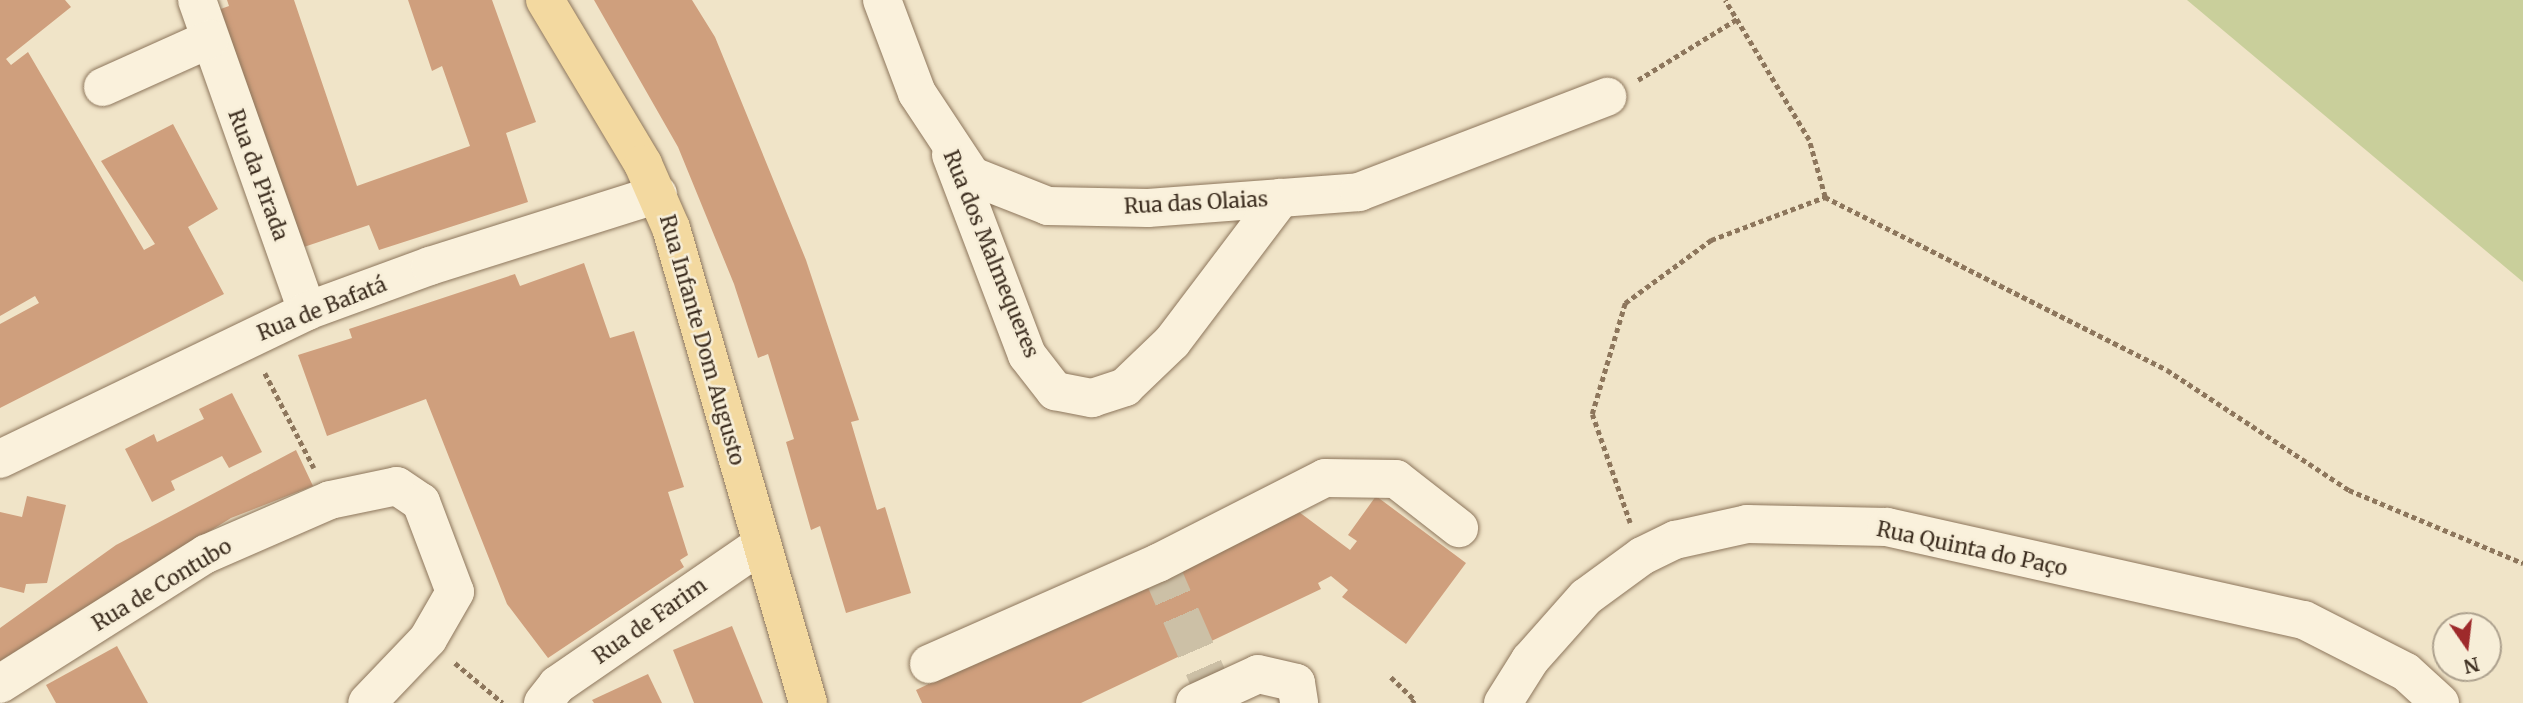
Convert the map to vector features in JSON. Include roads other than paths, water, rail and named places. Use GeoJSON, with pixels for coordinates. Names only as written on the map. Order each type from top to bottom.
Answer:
{"type":"FeatureCollection","features":[{"type":"Feature","properties":{"kind":"main road","name":"Rua Infante Dom Augusto"},"geometry":{"type":"LineString","coordinates":[[545,0],[658,194],[808,703]]}},
{"type":"Feature","properties":{"kind":"street","name":"Rua da Pirada"},"geometry":{"type":"LineString","coordinates":[[197,0],[307,311]]}},
{"type":"Feature","properties":{"kind":"street","name":"Rua das Olaias"},"geometry":{"type":"LineString","coordinates":[[882,0],[917,93],[972,176],[1048,206],[1148,208],[1359,192],[1607,97]]}},
{"type":"Feature","properties":{"kind":"street"},"geometry":{"type":"LineString","coordinates":[[103,87],[210,38]]}},
{"type":"Feature","properties":{"kind":"street","name":"Rua dos Malmequeres"},"geometry":{"type":"LineString","coordinates":[[941,129],[1027,355],[1055,391],[1092,398],[1125,387],[1172,342],[1281,198]]}},
{"type":"Feature","properties":{"kind":"street","name":"Rua de Bafatá"},"geometry":{"type":"LineString","coordinates":[[0,459],[307,311],[658,194]]}},
{"type":"Feature","properties":{"kind":"street"},"geometry":{"type":"LineString","coordinates":[[929,664],[1158,563],[1325,478],[1396,479],[1460,528]]}},
{"type":"Feature","properties":{"kind":"street","name":"Rua de Contubo"},"geometry":{"type":"LineString","coordinates":[[0,684],[206,554],[330,500],[397,486],[421,502],[455,592],[428,639],[367,703]]}},
{"type":"Feature","properties":{"kind":"street","name":"Rua Quinta do Paço"},"geometry":{"type":"LineString","coordinates":[[1503,703],[1530,660],[1586,597],[1642,556],[1675,540],[1747,524],[1887,527],[2304,620],[2406,672],[2440,703]]}},
{"type":"Feature","properties":{"kind":"street","name":"Rua de Farim"},"geometry":{"type":"LineString","coordinates":[[543,703],[557,685],[762,544]]}},
{"type":"Feature","properties":{"kind":"street"},"geometry":{"type":"LineString","coordinates":[[1195,703],[1258,674],[1296,683],[1299,703]]}},
{"type":"Feature","properties":{"kind":"tunnel"},"geometry":{"type":"LineString","coordinates":[[1158,563],[1215,694]]}}]}
